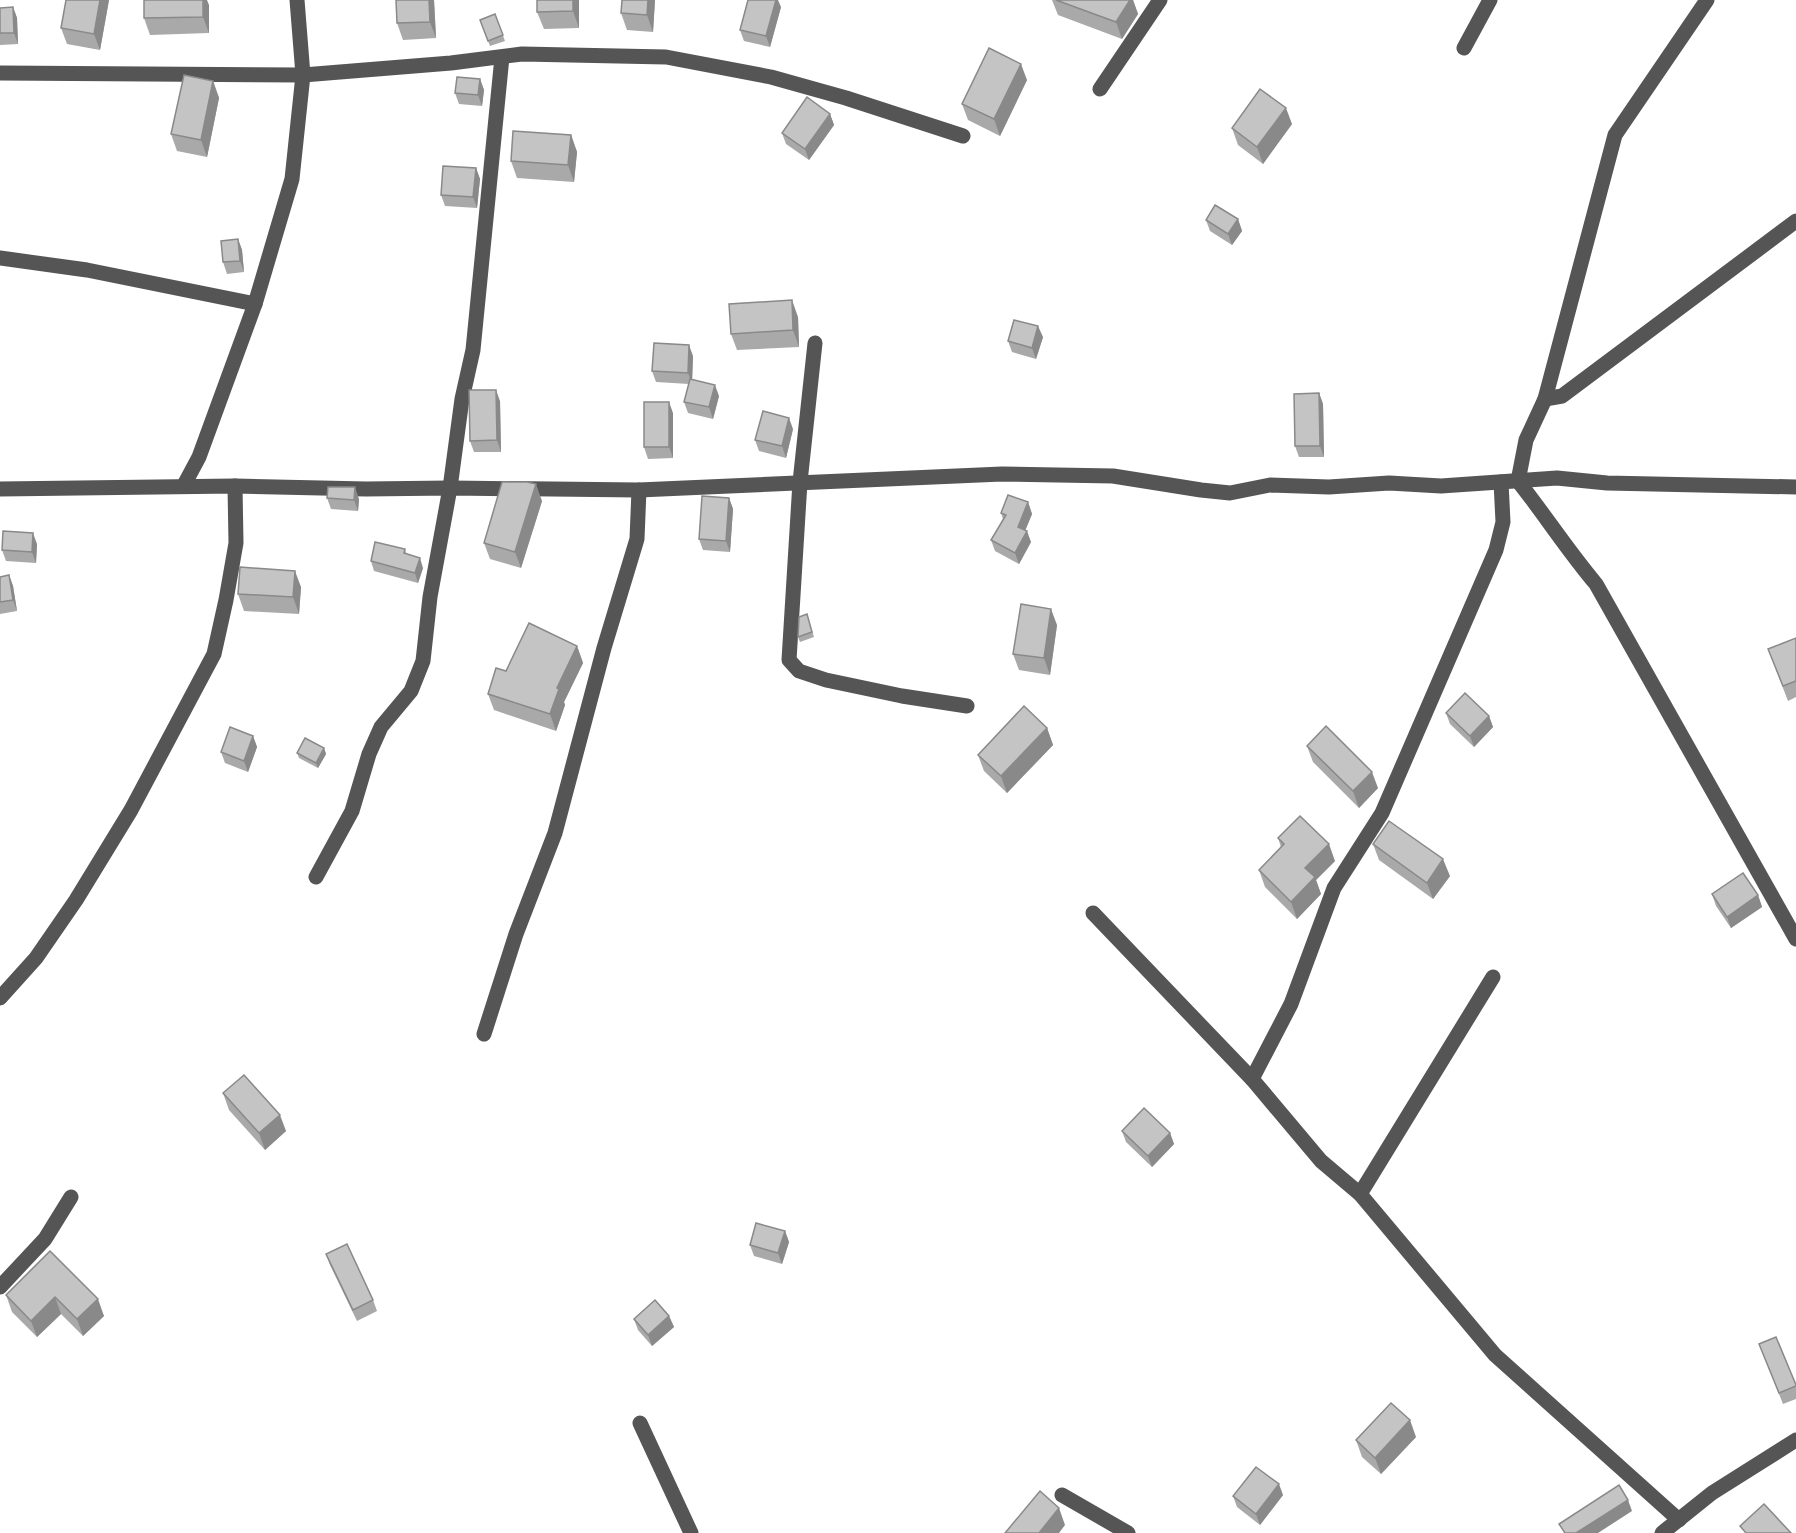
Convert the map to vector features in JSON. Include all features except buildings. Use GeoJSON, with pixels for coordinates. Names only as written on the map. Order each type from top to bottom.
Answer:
{"type":"FeatureCollection","features":[{"type":"Feature","properties":{"kind":"street"},"geometry":{"type":"LineString","coordinates":[[184,485],[199,457],[255,304],[292,179],[303,75],[297,0]]}},
{"type":"Feature","properties":{"kind":"street"},"geometry":{"type":"LineString","coordinates":[[1100,89],[1160,0]]}},
{"type":"Feature","properties":{"kind":"street"},"geometry":{"type":"LineString","coordinates":[[1464,48],[1490,0]]}},
{"type":"Feature","properties":{"kind":"street"},"geometry":{"type":"LineString","coordinates":[[1707,0],[1615,135],[1545,399],[1526,440],[1518,480],[1566,548],[1596,584],[1796,939]]}},
{"type":"Feature","properties":{"kind":"street"},"geometry":{"type":"LineString","coordinates":[[0,73],[303,75],[522,54],[666,57],[782,80],[963,136]]}},
{"type":"Feature","properties":{"kind":"street"},"geometry":{"type":"LineString","coordinates":[[316,877],[352,811],[369,754],[381,727],[411,691],[423,661],[432,585],[450,488],[462,399],[473,350],[502,57]]}},
{"type":"Feature","properties":{"kind":"street"},"geometry":{"type":"LineString","coordinates":[[1545,399],[1562,396],[1796,221]]}},
{"type":"Feature","properties":{"kind":"street"},"geometry":{"type":"LineString","coordinates":[[0,258],[87,270],[255,304]]}},
{"type":"Feature","properties":{"kind":"street"},"geometry":{"type":"LineString","coordinates":[[815,342],[800,482],[789,660],[799,672],[826,680],[902,696],[967,706]]}},
{"type":"Feature","properties":{"kind":"street"},"geometry":{"type":"LineString","coordinates":[[0,489],[184,485],[366,489],[639,490],[1002,474],[1102,476],[1230,493],[1270,485],[1329,487],[1389,483],[1442,486],[1557,478],[1606,483],[1796,487]]}},
{"type":"Feature","properties":{"kind":"street"},"geometry":{"type":"LineString","coordinates":[[1252,1079],[1291,1004],[1334,888],[1382,813],[1496,550],[1503,522],[1501,482]]}},
{"type":"Feature","properties":{"kind":"street"},"geometry":{"type":"LineString","coordinates":[[0,998],[36,958],[76,900],[131,810],[214,654],[236,543],[235,486]]}},
{"type":"Feature","properties":{"kind":"street"},"geometry":{"type":"LineString","coordinates":[[484,1034],[516,934],[555,833],[604,648],[637,539],[639,490]]}},
{"type":"Feature","properties":{"kind":"street"},"geometry":{"type":"LineString","coordinates":[[1093,913],[1252,1079],[1321,1161],[1360,1194],[1495,1355],[1678,1520]]}},
{"type":"Feature","properties":{"kind":"street"},"geometry":{"type":"LineString","coordinates":[[1360,1194],[1493,977]]}},
{"type":"Feature","properties":{"kind":"street"},"geometry":{"type":"LineString","coordinates":[[0,1287],[45,1239],[72,1197]]}},
{"type":"Feature","properties":{"kind":"street"},"geometry":{"type":"LineString","coordinates":[[640,1423],[691,1533]]}},
{"type":"Feature","properties":{"kind":"street"},"geometry":{"type":"LineString","coordinates":[[1662,1533],[1712,1493],[1796,1440]]}},
{"type":"Feature","properties":{"kind":"street"},"geometry":{"type":"LineString","coordinates":[[1062,1495],[1128,1533]]}}]}
